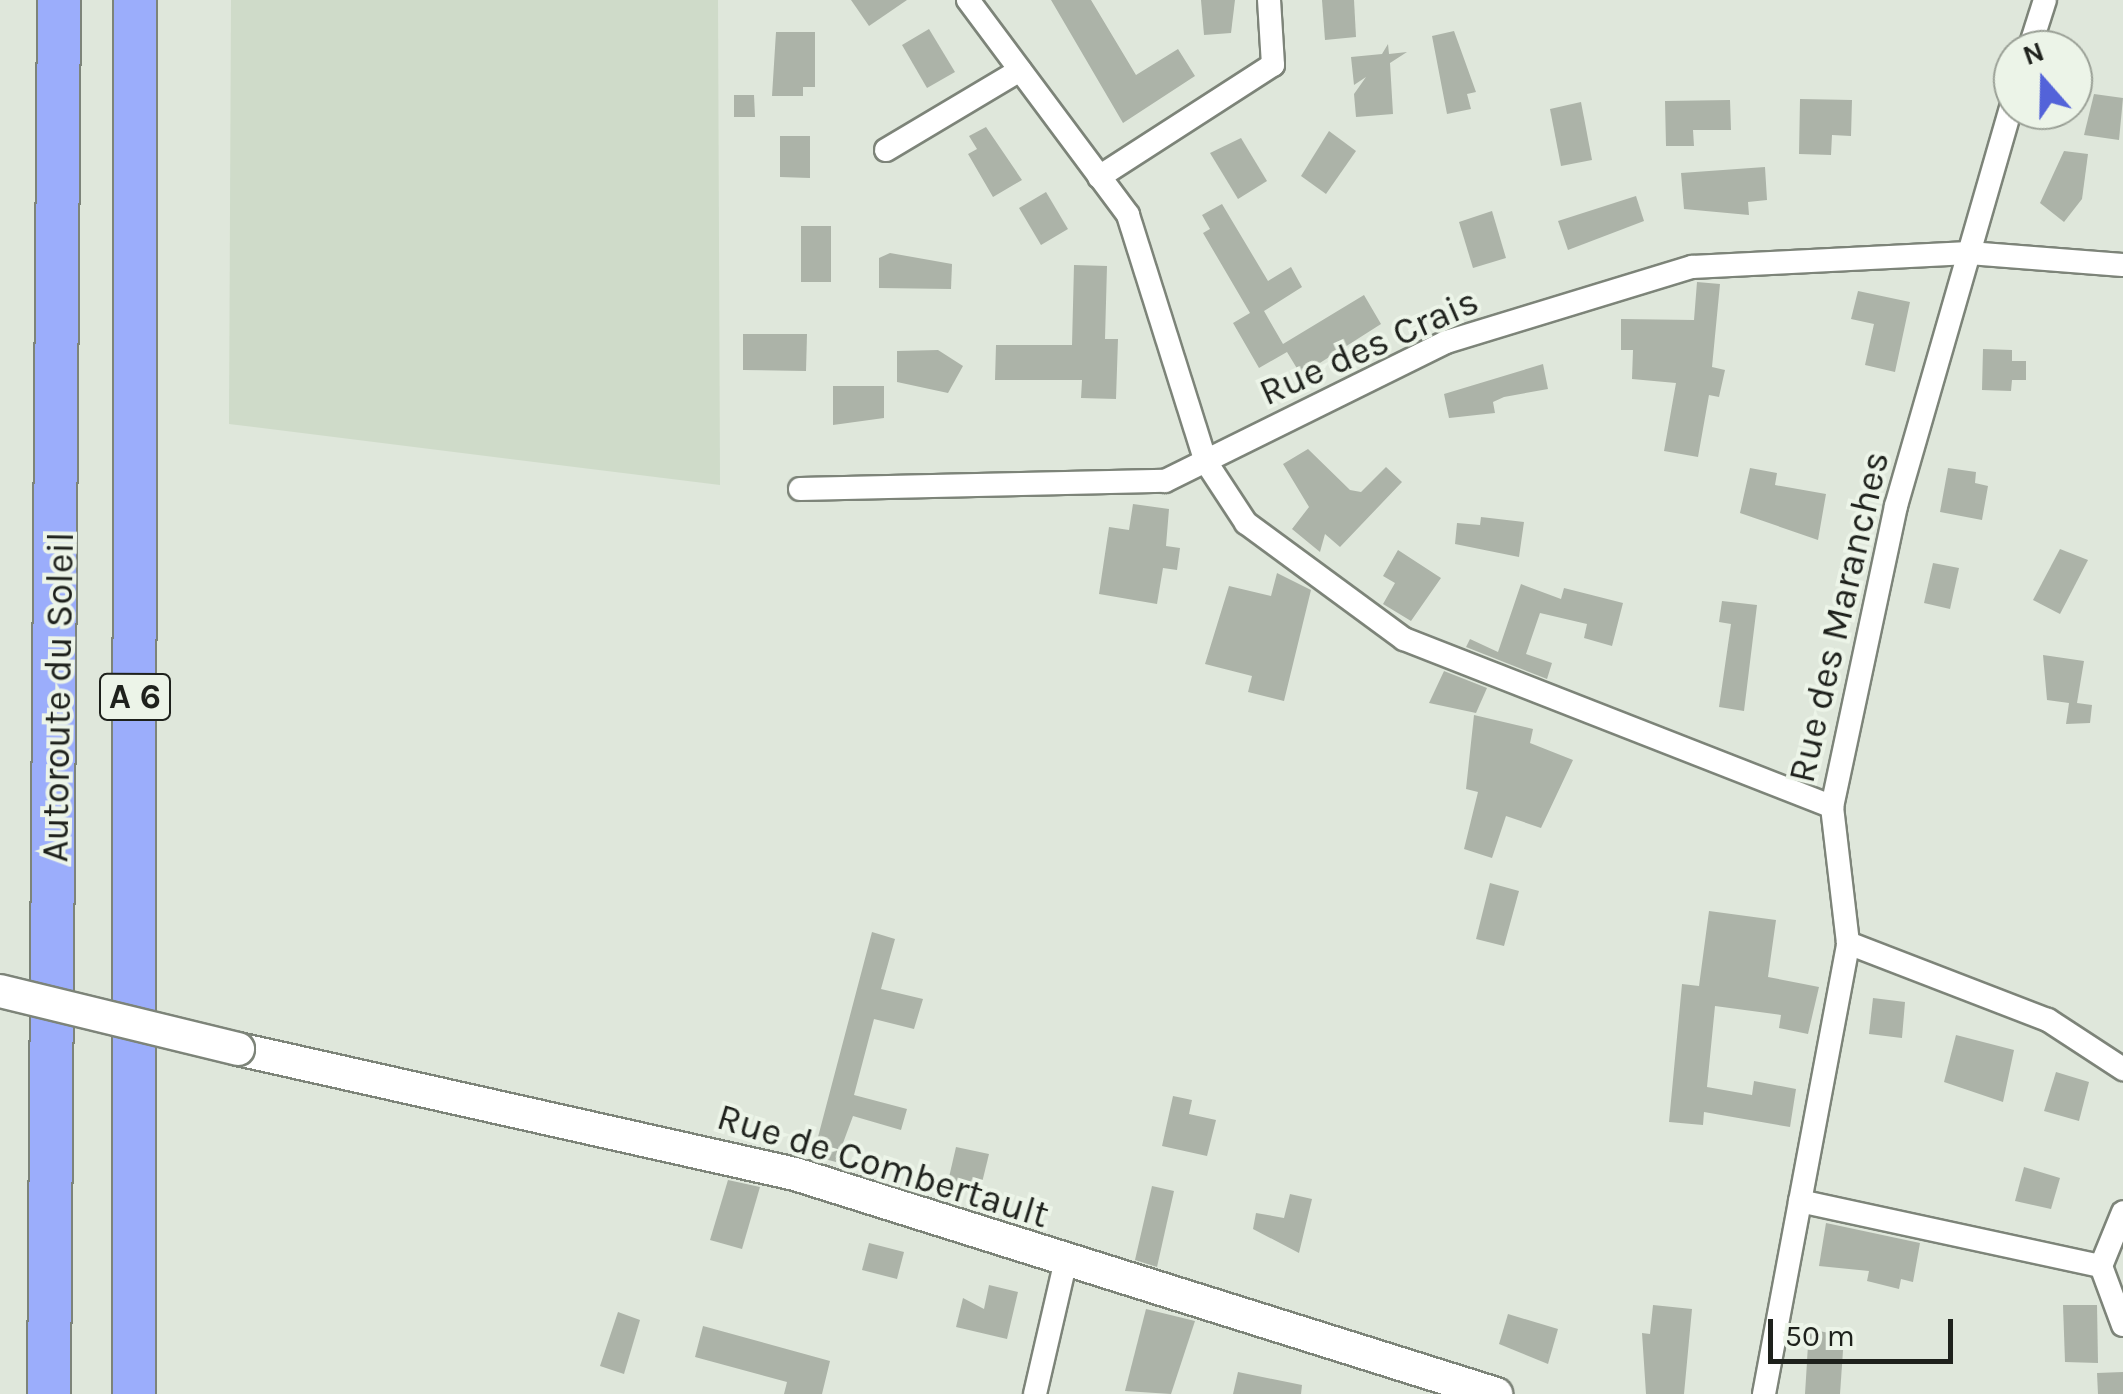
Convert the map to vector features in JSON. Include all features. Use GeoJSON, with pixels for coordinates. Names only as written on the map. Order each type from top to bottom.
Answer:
{"type":"FeatureCollection","features":[{"type":"Feature","properties":{"kind":"highway","name":"Autoroute du Soleil"},"geometry":{"type":"LineString","coordinates":[[49,1394],[59,0]]}},
{"type":"Feature","properties":{"kind":"highway","name":"Autoroute du Soleil"},"geometry":{"type":"LineString","coordinates":[[134,1394],[135,0]]}},
{"type":"Feature","properties":{"kind":"street"},"geometry":{"type":"LineString","coordinates":[[968,0],[1128,215],[1206,462],[1246,523],[1404,639],[1832,807]]}},
{"type":"Feature","properties":{"kind":"street"},"geometry":{"type":"LineString","coordinates":[[1099,176],[1273,65],[1269,0]]}},
{"type":"Feature","properties":{"kind":"street"},"geometry":{"type":"LineString","coordinates":[[2035,30],[2045,0]]}},
{"type":"Feature","properties":{"kind":"street"},"geometry":{"type":"LineString","coordinates":[[886,150],[1020,70]]}},
{"type":"Feature","properties":{"kind":"street","name":"Rue des Maranches"},"geometry":{"type":"LineString","coordinates":[[1764,1394],[1848,944],[1832,807],[1896,506],[2005,130]]}},
{"type":"Feature","properties":{"kind":"street","name":"Rue des Crais"},"geometry":{"type":"LineString","coordinates":[[800,489],[1166,481],[1446,342],[1692,266],[1969,253],[2123,265]]}},
{"type":"Feature","properties":{"kind":"street"},"geometry":{"type":"LineString","coordinates":[[1848,944],[2048,1020],[2123,1068]]}},
{"type":"Feature","properties":{"kind":"street","name":"Rue de Combertault"},"geometry":{"type":"LineString","coordinates":[[0,991],[796,1174],[1065,1264],[1496,1394]]}},
{"type":"Feature","properties":{"kind":"street"},"geometry":{"type":"LineString","coordinates":[[1800,1201],[2100,1266]]}},
{"type":"Feature","properties":{"kind":"street"},"geometry":{"type":"LineString","coordinates":[[2123,1212],[2100,1266],[2123,1325]]}},
{"type":"Feature","properties":{"kind":"street"},"geometry":{"type":"LineString","coordinates":[[1035,1394],[1065,1264]]}},
{"type":"Feature","properties":{"kind":"shaded area"},"geometry":{"type":"Polygon","coordinates":[[[231,0],[718,0],[720,485],[229,424],[231,0]]]}},
{"type":"Feature","properties":{"kind":"building"},"geometry":{"type":"Polygon","coordinates":[[[851,0],[907,0],[869,26],[851,0]]]}},
{"type":"Feature","properties":{"kind":"building"},"geometry":{"type":"Polygon","coordinates":[[[1051,0],[1091,0],[1136,75],[1178,49],[1195,76],[1123,123],[1051,0]]]}},
{"type":"Feature","properties":{"kind":"building"},"geometry":{"type":"Polygon","coordinates":[[[1201,0],[1235,0],[1231,33],[1204,35],[1201,0]]]}},
{"type":"Feature","properties":{"kind":"building"},"geometry":{"type":"Polygon","coordinates":[[[1322,0],[1354,0],[1356,37],[1325,40],[1322,0]]]}},
{"type":"Feature","properties":{"kind":"building"},"geometry":{"type":"Polygon","coordinates":[[[929,29],[955,72],[927,88],[902,45],[929,29]]]}},
{"type":"Feature","properties":{"kind":"building"},"geometry":{"type":"Polygon","coordinates":[[[1454,31],[1476,92],[1467,94],[1471,109],[1447,114],[1432,36],[1454,31]]]}},
{"type":"Feature","properties":{"kind":"building"},"geometry":{"type":"Polygon","coordinates":[[[776,32],[815,32],[815,87],[803,87],[803,96],[772,96],[776,32]]]}},
{"type":"Feature","properties":{"kind":"building"},"geometry":{"type":"Polygon","coordinates":[[[1388,44],[1389,54],[1407,52],[1390,63],[1393,114],[1356,117],[1354,94],[1366,77],[1354,85],[1351,57],[1382,54],[1388,44]]]}},
{"type":"Feature","properties":{"kind":"building"},"geometry":{"type":"Polygon","coordinates":[[[2094,94],[2123,98],[2119,140],[2084,135],[2085,130],[2093,130],[2094,94]]]}},
{"type":"Feature","properties":{"kind":"building"},"geometry":{"type":"Polygon","coordinates":[[[734,95],[754,95],[755,117],[734,117],[734,95]]]}},
{"type":"Feature","properties":{"kind":"building"},"geometry":{"type":"Polygon","coordinates":[[[1800,99],[1852,100],[1851,136],[1832,135],[1831,155],[1799,154],[1800,99]]]}},
{"type":"Feature","properties":{"kind":"building"},"geometry":{"type":"Polygon","coordinates":[[[1730,100],[1731,130],[1693,130],[1694,146],[1666,146],[1665,101],[1730,100]]]}},
{"type":"Feature","properties":{"kind":"building"},"geometry":{"type":"Polygon","coordinates":[[[1581,102],[1592,160],[1561,166],[1550,109],[1581,102]]]}},
{"type":"Feature","properties":{"kind":"building"},"geometry":{"type":"Polygon","coordinates":[[[986,127],[1022,180],[993,197],[968,154],[977,149],[969,136],[986,127]]]}},
{"type":"Feature","properties":{"kind":"building"},"geometry":{"type":"Polygon","coordinates":[[[1329,131],[1356,151],[1326,194],[1301,176],[1329,131]]]}},
{"type":"Feature","properties":{"kind":"building"},"geometry":{"type":"Polygon","coordinates":[[[780,136],[810,136],[810,178],[780,177],[780,136]]]}},
{"type":"Feature","properties":{"kind":"building"},"geometry":{"type":"Polygon","coordinates":[[[1241,138],[1267,181],[1238,199],[1210,153],[1241,138]]]}},
{"type":"Feature","properties":{"kind":"building"},"geometry":{"type":"Polygon","coordinates":[[[2064,151],[2088,154],[2082,199],[2064,222],[2040,203],[2064,151]]]}},
{"type":"Feature","properties":{"kind":"building"},"geometry":{"type":"Polygon","coordinates":[[[1765,167],[1767,200],[1748,202],[1749,215],[1684,209],[1681,173],[1765,167]]]}},
{"type":"Feature","properties":{"kind":"building"},"geometry":{"type":"Polygon","coordinates":[[[1046,192],[1068,229],[1041,245],[1019,208],[1046,192]]]}},
{"type":"Feature","properties":{"kind":"building"},"geometry":{"type":"Polygon","coordinates":[[[1636,196],[1644,221],[1568,250],[1558,221],[1636,196]]]}},
{"type":"Feature","properties":{"kind":"building"},"geometry":{"type":"Polygon","coordinates":[[[1222,204],[1268,281],[1291,267],[1302,287],[1264,311],[1283,344],[1364,295],[1381,324],[1301,375],[1287,352],[1259,368],[1233,323],[1250,313],[1203,233],[1210,229],[1202,215],[1222,204]]]}},
{"type":"Feature","properties":{"kind":"building"},"geometry":{"type":"Polygon","coordinates":[[[1492,211],[1506,258],[1473,268],[1459,222],[1492,211]]]}},
{"type":"Feature","properties":{"kind":"building"},"geometry":{"type":"Polygon","coordinates":[[[801,226],[831,226],[831,282],[801,282],[801,226]]]}},
{"type":"Feature","properties":{"kind":"building"},"geometry":{"type":"Polygon","coordinates":[[[890,253],[952,264],[951,289],[879,288],[879,258],[890,253]]]}},
{"type":"Feature","properties":{"kind":"building"},"geometry":{"type":"Polygon","coordinates":[[[1074,265],[1107,266],[1105,339],[1118,339],[1116,399],[1081,398],[1082,380],[995,380],[996,345],[1072,345],[1074,265]]]}},
{"type":"Feature","properties":{"kind":"building"},"geometry":{"type":"Polygon","coordinates":[[[1697,282],[1720,284],[1712,367],[1725,370],[1719,397],[1709,395],[1698,457],[1664,451],[1676,383],[1632,379],[1633,350],[1621,350],[1621,319],[1694,320],[1697,282]]]}},
{"type":"Feature","properties":{"kind":"building"},"geometry":{"type":"Polygon","coordinates":[[[1858,291],[1910,302],[1895,372],[1865,365],[1874,324],[1851,319],[1858,291]]]}},
{"type":"Feature","properties":{"kind":"building"},"geometry":{"type":"Polygon","coordinates":[[[743,334],[807,334],[806,371],[743,370],[743,334]]]}},
{"type":"Feature","properties":{"kind":"building"},"geometry":{"type":"Polygon","coordinates":[[[1983,349],[2012,350],[2012,361],[2026,361],[2026,380],[2012,380],[2011,391],[1982,390],[1983,349]]]}},
{"type":"Feature","properties":{"kind":"building"},"geometry":{"type":"Polygon","coordinates":[[[938,350],[963,366],[948,393],[897,382],[897,351],[938,350]]]}},
{"type":"Feature","properties":{"kind":"building"},"geometry":{"type":"Polygon","coordinates":[[[1543,364],[1548,389],[1504,397],[1493,402],[1495,413],[1449,418],[1444,394],[1543,364]]]}},
{"type":"Feature","properties":{"kind":"building"},"geometry":{"type":"Polygon","coordinates":[[[833,386],[884,386],[884,418],[833,425],[833,386]]]}},
{"type":"Feature","properties":{"kind":"building"},"geometry":{"type":"Polygon","coordinates":[[[1308,449],[1350,490],[1361,492],[1386,467],[1402,482],[1340,547],[1325,534],[1320,552],[1292,529],[1309,507],[1283,464],[1308,449]]]}},
{"type":"Feature","properties":{"kind":"building"},"geometry":{"type":"Polygon","coordinates":[[[1750,468],[1777,473],[1775,485],[1826,494],[1818,540],[1740,513],[1750,468]]]}},
{"type":"Feature","properties":{"kind":"building"},"geometry":{"type":"Polygon","coordinates":[[[1948,468],[1976,472],[1975,483],[1988,486],[1982,520],[1940,512],[1948,468]]]}},
{"type":"Feature","properties":{"kind":"building"},"geometry":{"type":"Polygon","coordinates":[[[1133,504],[1169,509],[1166,546],[1180,548],[1177,570],[1163,568],[1157,604],[1099,594],[1109,527],[1129,530],[1133,504]]]}},
{"type":"Feature","properties":{"kind":"building"},"geometry":{"type":"Polygon","coordinates":[[[1481,517],[1524,522],[1519,557],[1455,544],[1457,523],[1480,525],[1481,517]]]}},
{"type":"Feature","properties":{"kind":"building"},"geometry":{"type":"Polygon","coordinates":[[[2060,549],[2088,560],[2060,614],[2033,600],[2060,549]]]}},
{"type":"Feature","properties":{"kind":"building"},"geometry":{"type":"Polygon","coordinates":[[[1398,550],[1441,578],[1411,621],[1383,604],[1395,583],[1383,576],[1398,550]]]}},
{"type":"Feature","properties":{"kind":"building"},"geometry":{"type":"Polygon","coordinates":[[[1933,563],[1959,568],[1950,609],[1924,603],[1933,563]]]}},
{"type":"Feature","properties":{"kind":"building"},"geometry":{"type":"Polygon","coordinates":[[[1277,573],[1311,590],[1284,701],[1248,692],[1252,676],[1205,664],[1229,586],[1271,596],[1277,573]]]}},
{"type":"Feature","properties":{"kind":"building"},"geometry":{"type":"Polygon","coordinates":[[[1521,584],[1561,599],[1564,588],[1623,603],[1612,646],[1584,638],[1587,624],[1540,613],[1526,654],[1552,663],[1547,679],[1466,647],[1470,639],[1498,652],[1521,584]]]}},
{"type":"Feature","properties":{"kind":"building"},"geometry":{"type":"Polygon","coordinates":[[[1722,601],[1757,605],[1744,711],[1719,707],[1731,624],[1719,622],[1722,601]]]}},
{"type":"Feature","properties":{"kind":"building"},"geometry":{"type":"Polygon","coordinates":[[[2043,655],[2084,661],[2077,703],[2092,705],[2090,723],[2066,724],[2069,703],[2047,700],[2043,655]]]}},
{"type":"Feature","properties":{"kind":"building"},"geometry":{"type":"Polygon","coordinates":[[[1444,671],[1487,688],[1476,713],[1429,703],[1444,671]]]}},
{"type":"Feature","properties":{"kind":"building"},"geometry":{"type":"Polygon","coordinates":[[[1474,715],[1533,729],[1530,743],[1573,760],[1541,828],[1506,816],[1492,858],[1464,849],[1478,792],[1466,789],[1474,715]]]}},
{"type":"Feature","properties":{"kind":"building"},"geometry":{"type":"Polygon","coordinates":[[[1490,883],[1519,891],[1504,946],[1476,939],[1490,883]]]}},
{"type":"Feature","properties":{"kind":"building"},"geometry":{"type":"Polygon","coordinates":[[[1709,911],[1776,920],[1768,977],[1819,987],[1808,1034],[1779,1028],[1781,1015],[1715,1006],[1707,1087],[1752,1095],[1754,1081],[1796,1089],[1790,1127],[1704,1112],[1703,1125],[1669,1122],[1682,984],[1699,986],[1709,911]]]}},
{"type":"Feature","properties":{"kind":"building"},"geometry":{"type":"Polygon","coordinates":[[[872,932],[895,939],[881,989],[923,999],[914,1029],[874,1019],[854,1095],[907,1109],[901,1130],[853,1116],[836,1162],[813,1156],[872,932]]]}},
{"type":"Feature","properties":{"kind":"building"},"geometry":{"type":"Polygon","coordinates":[[[1873,998],[1905,1002],[1902,1038],[1869,1034],[1873,998]]]}},
{"type":"Feature","properties":{"kind":"building"},"geometry":{"type":"Polygon","coordinates":[[[1956,1035],[2014,1050],[2003,1102],[1944,1082],[1956,1035]]]}},
{"type":"Feature","properties":{"kind":"building"},"geometry":{"type":"Polygon","coordinates":[[[2056,1072],[2089,1082],[2079,1121],[2044,1111],[2056,1072]]]}},
{"type":"Feature","properties":{"kind":"building"},"geometry":{"type":"Polygon","coordinates":[[[1173,1096],[1192,1100],[1189,1114],[1216,1120],[1207,1156],[1162,1146],[1173,1096]]]}},
{"type":"Feature","properties":{"kind":"building"},"geometry":{"type":"Polygon","coordinates":[[[956,1147],[989,1154],[979,1195],[947,1186],[956,1147]]]}},
{"type":"Feature","properties":{"kind":"building"},"geometry":{"type":"Polygon","coordinates":[[[2024,1167],[2060,1178],[2051,1209],[2015,1201],[2024,1167]]]}},
{"type":"Feature","properties":{"kind":"building"},"geometry":{"type":"Polygon","coordinates":[[[728,1180],[760,1187],[742,1249],[710,1240],[728,1180]]]}},
{"type":"Feature","properties":{"kind":"building"},"geometry":{"type":"Polygon","coordinates":[[[1152,1186],[1174,1191],[1157,1267],[1135,1260],[1152,1186]]]}},
{"type":"Feature","properties":{"kind":"building"},"geometry":{"type":"Polygon","coordinates":[[[1290,1194],[1312,1199],[1299,1253],[1253,1229],[1256,1213],[1284,1218],[1290,1194]]]}},
{"type":"Feature","properties":{"kind":"building"},"geometry":{"type":"Polygon","coordinates":[[[1826,1223],[1920,1243],[1913,1282],[1901,1279],[1899,1289],[1867,1281],[1869,1271],[1819,1266],[1826,1223]]]}},
{"type":"Feature","properties":{"kind":"building"},"geometry":{"type":"Polygon","coordinates":[[[869,1243],[904,1252],[897,1279],[862,1270],[869,1243]]]}},
{"type":"Feature","properties":{"kind":"building"},"geometry":{"type":"Polygon","coordinates":[[[989,1285],[1018,1292],[1007,1339],[956,1327],[963,1298],[984,1309],[989,1285]]]}},
{"type":"Feature","properties":{"kind":"building"},"geometry":{"type":"Polygon","coordinates":[[[1653,1305],[1692,1309],[1684,1394],[1646,1394],[1642,1333],[1650,1334],[1653,1305]]]}},
{"type":"Feature","properties":{"kind":"building"},"geometry":{"type":"Polygon","coordinates":[[[2063,1305],[2097,1305],[2098,1363],[2065,1362],[2063,1305]]]}},
{"type":"Feature","properties":{"kind":"building"},"geometry":{"type":"Polygon","coordinates":[[[1146,1309],[1195,1321],[1171,1394],[1125,1391],[1146,1309]]]}},
{"type":"Feature","properties":{"kind":"building"},"geometry":{"type":"Polygon","coordinates":[[[618,1312],[640,1320],[624,1374],[600,1366],[618,1312]]]}},
{"type":"Feature","properties":{"kind":"building"},"geometry":{"type":"Polygon","coordinates":[[[1508,1314],[1558,1329],[1548,1364],[1499,1344],[1508,1314]]]}},
{"type":"Feature","properties":{"kind":"building"},"geometry":{"type":"Polygon","coordinates":[[[703,1326],[830,1361],[822,1394],[784,1394],[787,1382],[695,1357],[703,1326]]]}},
{"type":"Feature","properties":{"kind":"building"},"geometry":{"type":"Polygon","coordinates":[[[1809,1329],[1844,1336],[1840,1394],[1805,1394],[1809,1329]]]}},
{"type":"Feature","properties":{"kind":"building"},"geometry":{"type":"Polygon","coordinates":[[[1238,1372],[1302,1385],[1301,1394],[1233,1394],[1238,1372]]]}},
{"type":"Feature","properties":{"kind":"building"},"geometry":{"type":"Polygon","coordinates":[[[2123,1372],[2123,1394],[2098,1394],[2097,1373],[2123,1372]]]}}]}
